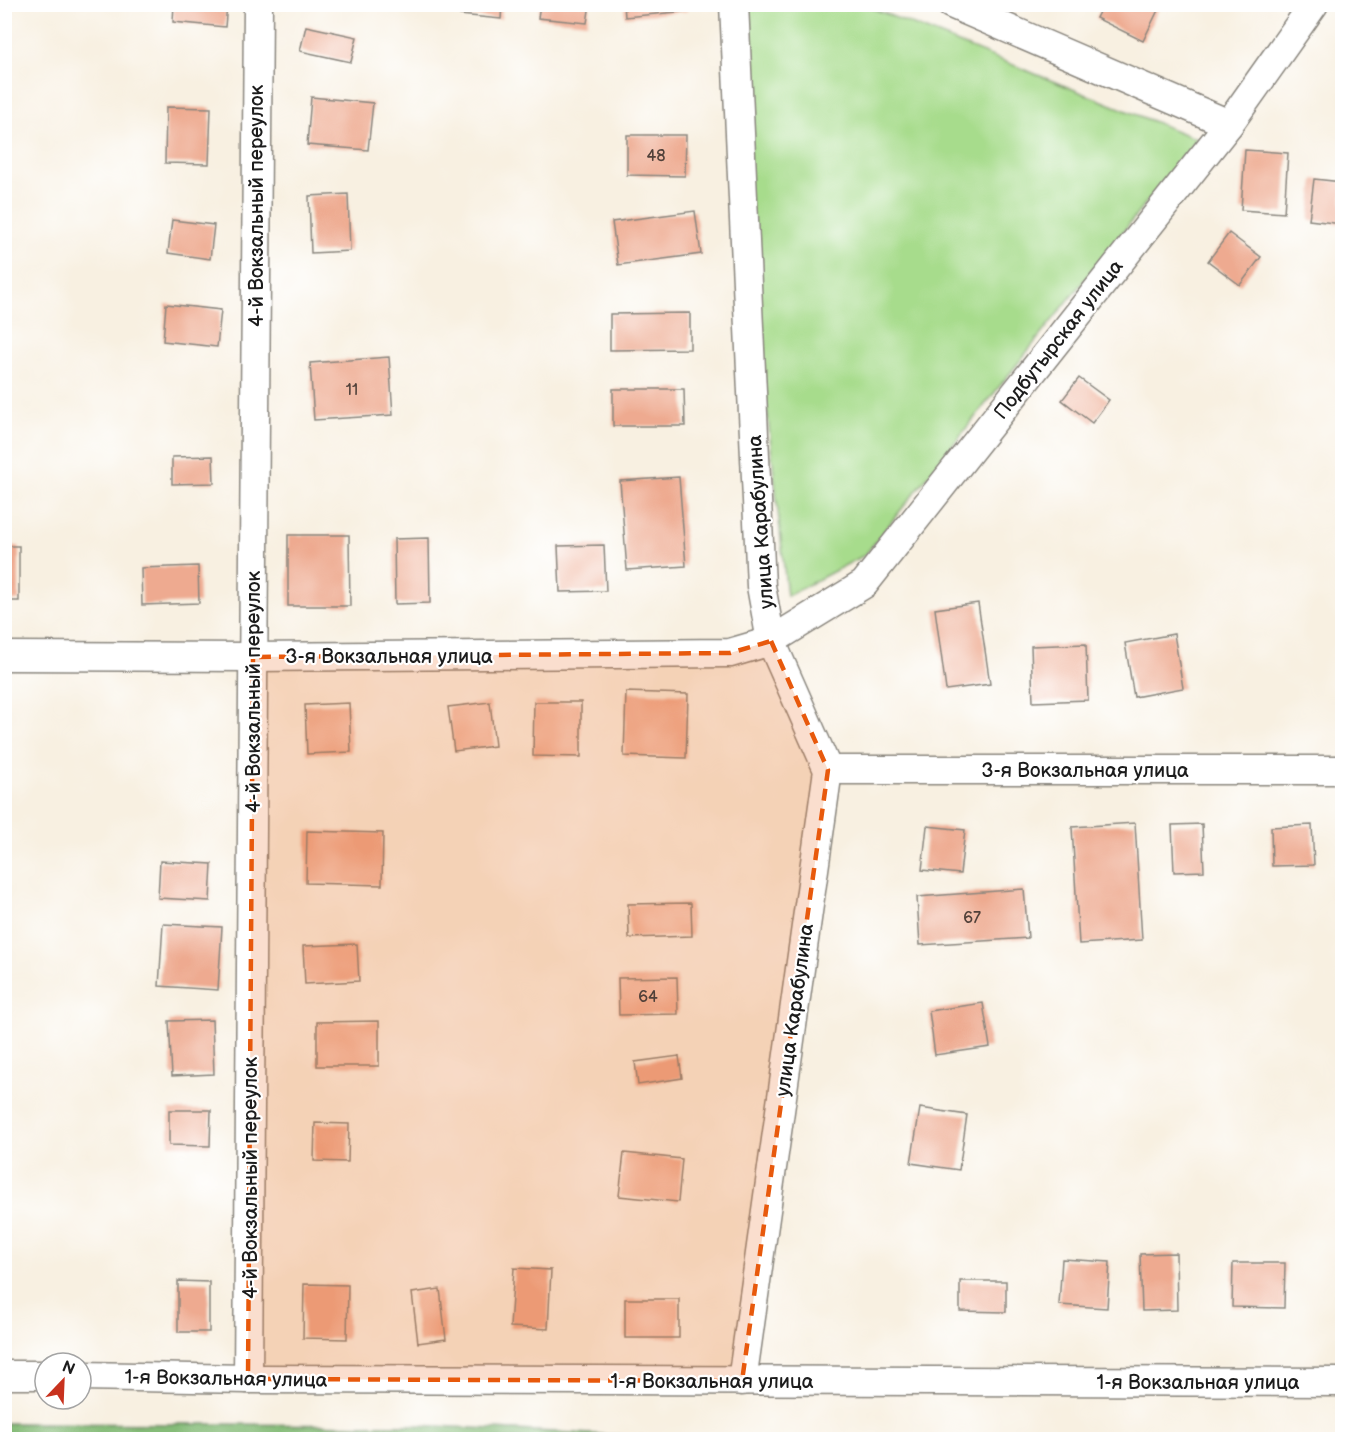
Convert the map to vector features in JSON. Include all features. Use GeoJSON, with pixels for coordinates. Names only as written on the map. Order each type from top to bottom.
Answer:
{"type":"FeatureCollection","features":[{"type":"Feature","properties":{"kind":"street","name":"4-й Вокзальный переулок"},"geometry":{"type":"LineString","coordinates":[[248,1379],[258,4]]}},
{"type":"Feature","properties":{"kind":"street","name":"улица Карабулина"},"geometry":{"type":"LineString","coordinates":[[734,4],[761,586],[771,641],[828,770],[742,1381]]}},
{"type":"Feature","properties":{"kind":"street"},"geometry":{"type":"LineString","coordinates":[[951,4],[1229,124]]}},
{"type":"Feature","properties":{"kind":"street","name":"Подбутырская улица"},"geometry":{"type":"LineString","coordinates":[[771,641],[864,584],[1229,124],[1314,4]]}},
{"type":"Feature","properties":{"kind":"street","name":"3-я Вокзальная улица"},"geometry":{"type":"LineString","coordinates":[[4,656],[253,657],[730,653],[771,641]]}},
{"type":"Feature","properties":{"kind":"street","name":"3-я Вокзальная улица"},"geometry":{"type":"LineString","coordinates":[[828,770],[1342,770]]}},
{"type":"Feature","properties":{"kind":"street"},"geometry":{"type":"LineString","coordinates":[[4,1375],[33,1375]]}},
{"type":"Feature","properties":{"kind":"street","name":"1-я Вокзальная улица"},"geometry":{"type":"LineString","coordinates":[[93,1376],[248,1379],[1342,1382]]}},
{"type":"Feature","properties":{"kind":"highlighted area"},"geometry":{"type":"Polygon","coordinates":[[[771,641],[828,770],[742,1381],[248,1379],[253,657],[730,653],[771,641]]]}},
{"type":"Feature","properties":{"kind":"green space"},"geometry":{"type":"Polygon","coordinates":[[[724,5],[864,5],[1197,139],[865,555],[787,596],[724,5]]]}},
{"type":"Feature","properties":{"kind":"green space"},"geometry":{"type":"Polygon","coordinates":[[[5,1423],[417,1425],[688,1439],[5,1440],[5,1423]]]}},
{"type":"Feature","properties":{"kind":"building"},"geometry":{"type":"Polygon","coordinates":[[[174,4],[227,4],[225,27],[173,22],[174,4]]]}},
{"type":"Feature","properties":{"kind":"building"},"geometry":{"type":"Polygon","coordinates":[[[461,4],[502,4],[501,19],[460,15],[461,4]]]}},
{"type":"Feature","properties":{"kind":"building"},"geometry":{"type":"Polygon","coordinates":[[[540,4],[590,4],[587,23],[538,18],[540,4]]]}},
{"type":"Feature","properties":{"kind":"building"},"geometry":{"type":"Polygon","coordinates":[[[624,4],[687,4],[687,11],[625,17],[624,4]]]}},
{"type":"Feature","properties":{"kind":"building"},"geometry":{"type":"Polygon","coordinates":[[[1103,4],[1161,4],[1143,41],[1096,18],[1103,4]]]}},
{"type":"Feature","properties":{"kind":"building"},"geometry":{"type":"Polygon","coordinates":[[[306,26],[357,37],[351,62],[300,51],[306,26]]]}},
{"type":"Feature","properties":{"kind":"building"},"geometry":{"type":"Polygon","coordinates":[[[311,97],[373,103],[368,150],[307,145],[311,97]]]}},
{"type":"Feature","properties":{"kind":"building"},"geometry":{"type":"Polygon","coordinates":[[[166,107],[211,108],[209,164],[165,163],[166,107]]]}},
{"type":"Feature","properties":{"kind":"building"},"geometry":{"type":"Polygon","coordinates":[[[627,135],[686,135],[685,176],[627,175],[627,135]]]}},
{"type":"Feature","properties":{"kind":"building"},"geometry":{"type":"Polygon","coordinates":[[[1245,150],[1288,153],[1284,213],[1241,210],[1245,150]]]}},
{"type":"Feature","properties":{"kind":"building"},"geometry":{"type":"Polygon","coordinates":[[[1314,179],[1342,182],[1342,224],[1309,220],[1314,179]]]}},
{"type":"Feature","properties":{"kind":"building"},"geometry":{"type":"Polygon","coordinates":[[[348,194],[350,251],[311,253],[309,196],[348,194]]]}},
{"type":"Feature","properties":{"kind":"building"},"geometry":{"type":"Polygon","coordinates":[[[695,211],[701,254],[618,265],[612,222],[695,211]]]}},
{"type":"Feature","properties":{"kind":"building"},"geometry":{"type":"Polygon","coordinates":[[[172,220],[214,225],[210,259],[168,253],[172,220]]]}},
{"type":"Feature","properties":{"kind":"building"},"geometry":{"type":"Polygon","coordinates":[[[1229,233],[1261,257],[1240,285],[1208,261],[1229,233]]]}},
{"type":"Feature","properties":{"kind":"building"},"geometry":{"type":"Polygon","coordinates":[[[166,304],[221,310],[217,347],[163,341],[166,304]]]}},
{"type":"Feature","properties":{"kind":"building"},"geometry":{"type":"Polygon","coordinates":[[[690,313],[690,349],[610,350],[610,314],[690,313]]]}},
{"type":"Feature","properties":{"kind":"building"},"geometry":{"type":"Polygon","coordinates":[[[389,357],[393,415],[314,420],[310,363],[389,357]]]}},
{"type":"Feature","properties":{"kind":"building"},"geometry":{"type":"Polygon","coordinates":[[[1079,378],[1109,400],[1092,423],[1062,400],[1079,378]]]}},
{"type":"Feature","properties":{"kind":"building"},"geometry":{"type":"Polygon","coordinates":[[[613,389],[684,389],[685,426],[613,426],[613,389]]]}},
{"type":"Feature","properties":{"kind":"building"},"geometry":{"type":"Polygon","coordinates":[[[213,456],[214,483],[172,484],[172,457],[213,456]]]}},
{"type":"Feature","properties":{"kind":"building"},"geometry":{"type":"Polygon","coordinates":[[[679,477],[686,566],[627,570],[620,481],[679,477]]]}},
{"type":"Feature","properties":{"kind":"building"},"geometry":{"type":"Polygon","coordinates":[[[288,535],[349,535],[350,606],[288,606],[288,535]]]}},
{"type":"Feature","properties":{"kind":"building"},"geometry":{"type":"Polygon","coordinates":[[[429,538],[430,603],[395,604],[394,539],[429,538]]]}},
{"type":"Feature","properties":{"kind":"building"},"geometry":{"type":"Polygon","coordinates":[[[604,545],[606,591],[560,592],[558,546],[604,545]]]}},
{"type":"Feature","properties":{"kind":"building"},"geometry":{"type":"Polygon","coordinates":[[[4,546],[19,546],[19,601],[4,601],[4,546]]]}},
{"type":"Feature","properties":{"kind":"building"},"geometry":{"type":"Polygon","coordinates":[[[198,566],[199,603],[142,605],[141,568],[198,566]]]}},
{"type":"Feature","properties":{"kind":"building"},"geometry":{"type":"Polygon","coordinates":[[[978,603],[990,684],[946,690],[935,609],[978,603]]]}},
{"type":"Feature","properties":{"kind":"building"},"geometry":{"type":"Polygon","coordinates":[[[1174,634],[1183,688],[1134,697],[1125,643],[1174,634]]]}},
{"type":"Feature","properties":{"kind":"building"},"geometry":{"type":"Polygon","coordinates":[[[1086,644],[1088,700],[1033,702],[1031,646],[1086,644]]]}},
{"type":"Feature","properties":{"kind":"building"},"geometry":{"type":"Polygon","coordinates":[[[626,692],[688,694],[686,758],[624,756],[626,692]]]}},
{"type":"Feature","properties":{"kind":"building"},"geometry":{"type":"Polygon","coordinates":[[[490,702],[495,746],[454,751],[448,707],[490,702]]]}},
{"type":"Feature","properties":{"kind":"building"},"geometry":{"type":"Polygon","coordinates":[[[534,702],[581,702],[581,757],[533,756],[534,702]]]}},
{"type":"Feature","properties":{"kind":"building"},"geometry":{"type":"Polygon","coordinates":[[[349,703],[351,752],[307,754],[305,705],[349,703]]]}},
{"type":"Feature","properties":{"kind":"building"},"geometry":{"type":"Polygon","coordinates":[[[1135,823],[1142,940],[1079,944],[1072,827],[1135,823]]]}},
{"type":"Feature","properties":{"kind":"building"},"geometry":{"type":"Polygon","coordinates":[[[1202,824],[1204,871],[1174,872],[1172,825],[1202,824]]]}},
{"type":"Feature","properties":{"kind":"building"},"geometry":{"type":"Polygon","coordinates":[[[1312,825],[1314,865],[1272,866],[1271,827],[1312,825]]]}},
{"type":"Feature","properties":{"kind":"building"},"geometry":{"type":"Polygon","coordinates":[[[927,826],[965,830],[960,874],[922,870],[927,826]]]}},
{"type":"Feature","properties":{"kind":"building"},"geometry":{"type":"Polygon","coordinates":[[[307,831],[383,833],[382,885],[306,883],[307,831]]]}},
{"type":"Feature","properties":{"kind":"building"},"geometry":{"type":"Polygon","coordinates":[[[160,861],[212,864],[210,901],[158,898],[160,861]]]}},
{"type":"Feature","properties":{"kind":"building"},"geometry":{"type":"Polygon","coordinates":[[[1024,889],[1028,938],[920,945],[917,897],[1024,889]]]}},
{"type":"Feature","properties":{"kind":"building"},"geometry":{"type":"Polygon","coordinates":[[[691,903],[692,936],[629,938],[628,904],[691,903]]]}},
{"type":"Feature","properties":{"kind":"building"},"geometry":{"type":"Polygon","coordinates":[[[163,924],[222,927],[218,990],[159,986],[163,924]]]}},
{"type":"Feature","properties":{"kind":"building"},"geometry":{"type":"Polygon","coordinates":[[[357,944],[359,981],[305,984],[303,946],[357,944]]]}},
{"type":"Feature","properties":{"kind":"building"},"geometry":{"type":"Polygon","coordinates":[[[677,977],[678,1014],[619,1015],[618,978],[677,977]]]}},
{"type":"Feature","properties":{"kind":"building"},"geometry":{"type":"Polygon","coordinates":[[[983,1003],[990,1047],[935,1055],[929,1011],[983,1003]]]}},
{"type":"Feature","properties":{"kind":"building"},"geometry":{"type":"Polygon","coordinates":[[[212,1020],[214,1074],[172,1076],[169,1021],[212,1020]]]}},
{"type":"Feature","properties":{"kind":"building"},"geometry":{"type":"Polygon","coordinates":[[[379,1021],[379,1066],[317,1066],[317,1022],[379,1021]]]}},
{"type":"Feature","properties":{"kind":"building"},"geometry":{"type":"Polygon","coordinates":[[[679,1056],[682,1078],[638,1085],[635,1062],[679,1056]]]}},
{"type":"Feature","properties":{"kind":"building"},"geometry":{"type":"Polygon","coordinates":[[[920,1108],[967,1115],[959,1170],[911,1163],[920,1108]]]}},
{"type":"Feature","properties":{"kind":"building"},"geometry":{"type":"Polygon","coordinates":[[[169,1110],[211,1110],[210,1146],[169,1145],[169,1110]]]}},
{"type":"Feature","properties":{"kind":"building"},"geometry":{"type":"Polygon","coordinates":[[[315,1123],[349,1124],[348,1162],[314,1161],[315,1123]]]}},
{"type":"Feature","properties":{"kind":"building"},"geometry":{"type":"Polygon","coordinates":[[[624,1153],[682,1159],[678,1202],[619,1196],[624,1153]]]}},
{"type":"Feature","properties":{"kind":"building"},"geometry":{"type":"Polygon","coordinates":[[[1176,1253],[1177,1310],[1142,1311],[1140,1254],[1176,1253]]]}},
{"type":"Feature","properties":{"kind":"building"},"geometry":{"type":"Polygon","coordinates":[[[1062,1259],[1110,1262],[1107,1308],[1059,1305],[1062,1259]]]}},
{"type":"Feature","properties":{"kind":"building"},"geometry":{"type":"Polygon","coordinates":[[[1233,1263],[1285,1263],[1284,1308],[1232,1307],[1233,1263]]]}},
{"type":"Feature","properties":{"kind":"building"},"geometry":{"type":"Polygon","coordinates":[[[514,1268],[551,1270],[548,1329],[510,1327],[514,1268]]]}},
{"type":"Feature","properties":{"kind":"building"},"geometry":{"type":"Polygon","coordinates":[[[178,1281],[209,1282],[209,1332],[178,1332],[178,1281]]]}},
{"type":"Feature","properties":{"kind":"building"},"geometry":{"type":"Polygon","coordinates":[[[960,1281],[1006,1281],[1006,1312],[960,1311],[960,1281]]]}},
{"type":"Feature","properties":{"kind":"building"},"geometry":{"type":"Polygon","coordinates":[[[304,1284],[348,1285],[347,1339],[303,1338],[304,1284]]]}},
{"type":"Feature","properties":{"kind":"building"},"geometry":{"type":"Polygon","coordinates":[[[440,1289],[446,1339],[418,1343],[412,1293],[440,1289]]]}},
{"type":"Feature","properties":{"kind":"building"},"geometry":{"type":"Polygon","coordinates":[[[625,1299],[679,1299],[679,1338],[625,1338],[625,1299]]]}}]}
